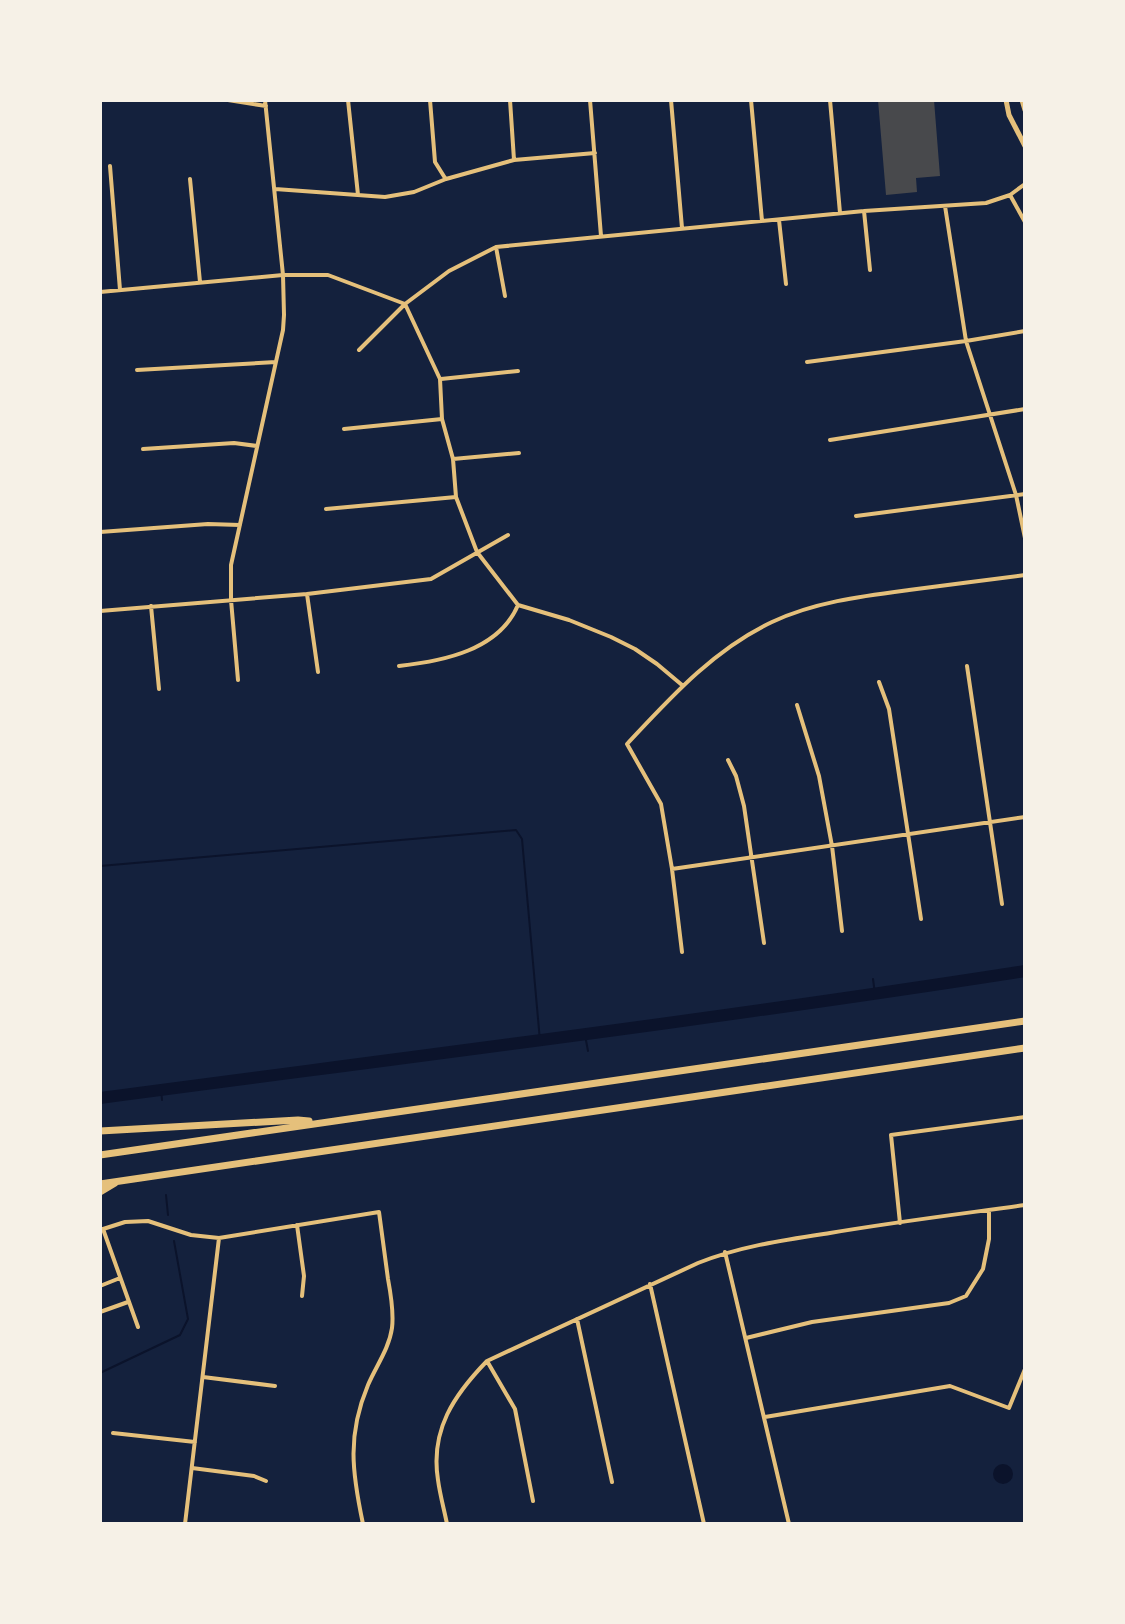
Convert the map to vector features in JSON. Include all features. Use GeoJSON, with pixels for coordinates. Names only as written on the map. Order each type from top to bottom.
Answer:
{"type":"FeatureCollection","features":[{"type":"Feature","properties":{"kind":"highway"},"geometry":{"type":"LineString","coordinates":[[100,1155],[1025,1021]]}},
{"type":"Feature","properties":{"kind":"highway"},"geometry":{"type":"LineString","coordinates":[[100,1184],[1025,1048]]}},
{"type":"Feature","properties":{"kind":"highway"},"geometry":{"type":"LineString","coordinates":[[100,1131],[298,1120],[323,1122]]}},
{"type":"Feature","properties":{"kind":"highway"},"geometry":{"type":"LineString","coordinates":[[100,1192],[118,1181]]}},
{"type":"Feature","properties":{"kind":"main road"},"geometry":{"type":"LineString","coordinates":[[1006,100],[1009,115],[1025,146]]}},
{"type":"Feature","properties":{"kind":"main road"},"geometry":{"type":"LineString","coordinates":[[1022,100],[1025,110]]}},
{"type":"Feature","properties":{"kind":"street"},"geometry":{"type":"LineString","coordinates":[[228,100],[266,103],[284,315],[231,565],[238,680]]}},
{"type":"Feature","properties":{"kind":"street"},"geometry":{"type":"LineString","coordinates":[[348,100],[358,195]]}},
{"type":"Feature","properties":{"kind":"street"},"geometry":{"type":"LineString","coordinates":[[430,100],[435,162],[446,179]]}},
{"type":"Feature","properties":{"kind":"street"},"geometry":{"type":"LineString","coordinates":[[510,100],[514,160]]}},
{"type":"Feature","properties":{"kind":"street"},"geometry":{"type":"LineString","coordinates":[[590,100],[601,236]]}},
{"type":"Feature","properties":{"kind":"street"},"geometry":{"type":"LineString","coordinates":[[671,100],[682,228]]}},
{"type":"Feature","properties":{"kind":"street"},"geometry":{"type":"LineString","coordinates":[[751,100],[762,221]]}},
{"type":"Feature","properties":{"kind":"street"},"geometry":{"type":"LineString","coordinates":[[830,100],[840,214]]}},
{"type":"Feature","properties":{"kind":"street"},"geometry":{"type":"LineString","coordinates":[[275,189],[398,196],[514,160],[595,153]]}},
{"type":"Feature","properties":{"kind":"street"},"geometry":{"type":"LineString","coordinates":[[110,166],[120,290]]}},
{"type":"Feature","properties":{"kind":"street"},"geometry":{"type":"LineString","coordinates":[[190,179],[200,282]]}},
{"type":"Feature","properties":{"kind":"street"},"geometry":{"type":"LineString","coordinates":[[359,350],[405,304],[449,271],[496,247],[864,211],[986,203],[1010,195],[1025,184]]}},
{"type":"Feature","properties":{"kind":"street"},"geometry":{"type":"LineString","coordinates":[[1010,195],[1025,222]]}},
{"type":"Feature","properties":{"kind":"street"},"geometry":{"type":"LineString","coordinates":[[945,206],[966,341],[1016,495],[1025,538]]}},
{"type":"Feature","properties":{"kind":"street"},"geometry":{"type":"LineString","coordinates":[[864,211],[870,270]]}},
{"type":"Feature","properties":{"kind":"street"},"geometry":{"type":"LineString","coordinates":[[779,220],[786,284]]}},
{"type":"Feature","properties":{"kind":"street"},"geometry":{"type":"LineString","coordinates":[[496,247],[505,296]]}},
{"type":"Feature","properties":{"kind":"street"},"geometry":{"type":"LineString","coordinates":[[100,292],[283,275],[328,275],[405,304],[440,379],[442,419],[453,459],[456,497],[477,552],[518,605],[569,620],[611,637],[646,657],[682,685]]}},
{"type":"Feature","properties":{"kind":"street"},"geometry":{"type":"LineString","coordinates":[[807,362],[1025,331]]}},
{"type":"Feature","properties":{"kind":"street"},"geometry":{"type":"LineString","coordinates":[[137,370],[276,362]]}},
{"type":"Feature","properties":{"kind":"street"},"geometry":{"type":"LineString","coordinates":[[440,379],[518,371]]}},
{"type":"Feature","properties":{"kind":"street"},"geometry":{"type":"LineString","coordinates":[[830,440],[1025,409]]}},
{"type":"Feature","properties":{"kind":"street"},"geometry":{"type":"LineString","coordinates":[[344,429],[442,419]]}},
{"type":"Feature","properties":{"kind":"street"},"geometry":{"type":"LineString","coordinates":[[143,449],[234,443],[257,446]]}},
{"type":"Feature","properties":{"kind":"street"},"geometry":{"type":"LineString","coordinates":[[453,459],[519,453]]}},
{"type":"Feature","properties":{"kind":"street"},"geometry":{"type":"LineString","coordinates":[[856,516],[1025,494]]}},
{"type":"Feature","properties":{"kind":"street"},"geometry":{"type":"LineString","coordinates":[[326,509],[456,497]]}},
{"type":"Feature","properties":{"kind":"street"},"geometry":{"type":"LineString","coordinates":[[100,532],[208,524],[240,525]]}},
{"type":"Feature","properties":{"kind":"street"},"geometry":{"type":"LineString","coordinates":[[100,611],[307,594],[431,579],[508,535]]}},
{"type":"Feature","properties":{"kind":"street"},"geometry":{"type":"LineString","coordinates":[[682,952],[661,804],[627,744],[682,685],[743,638],[771,622],[799,611],[872,595],[1025,575]]}},
{"type":"Feature","properties":{"kind":"street"},"geometry":{"type":"LineString","coordinates":[[307,594],[318,672]]}},
{"type":"Feature","properties":{"kind":"street"},"geometry":{"type":"LineString","coordinates":[[399,666],[451,657],[487,641],[501,632],[518,605]]}},
{"type":"Feature","properties":{"kind":"street"},"geometry":{"type":"LineString","coordinates":[[151,606],[159,689]]}},
{"type":"Feature","properties":{"kind":"street"},"geometry":{"type":"LineString","coordinates":[[967,666],[1002,904]]}},
{"type":"Feature","properties":{"kind":"street"},"geometry":{"type":"LineString","coordinates":[[879,682],[889,709],[921,919]]}},
{"type":"Feature","properties":{"kind":"street"},"geometry":{"type":"LineString","coordinates":[[797,705],[819,776],[832,846],[842,931]]}},
{"type":"Feature","properties":{"kind":"street"},"geometry":{"type":"LineString","coordinates":[[728,760],[740,791],[764,943]]}},
{"type":"Feature","properties":{"kind":"street"},"geometry":{"type":"LineString","coordinates":[[672,869],[1025,817]]}},
{"type":"Feature","properties":{"kind":"street"},"geometry":{"type":"LineString","coordinates":[[900,1223],[891,1135],[1025,1117]]}},
{"type":"Feature","properties":{"kind":"street"},"geometry":{"type":"LineString","coordinates":[[446,1524],[437,1479],[439,1436],[450,1406],[487,1361],[725,1252],[1025,1205]]}},
{"type":"Feature","properties":{"kind":"street"},"geometry":{"type":"LineString","coordinates":[[746,1338],[812,1322],[949,1303],[966,1296],[983,1269],[989,1239],[989,1210]]}},
{"type":"Feature","properties":{"kind":"street"},"geometry":{"type":"LineString","coordinates":[[138,1327],[102,1230],[135,1221],[148,1221],[191,1235],[219,1238],[379,1212],[392,1326],[389,1340],[360,1404],[355,1427],[352,1453],[354,1479],[363,1524]]}},
{"type":"Feature","properties":{"kind":"street"},"geometry":{"type":"LineString","coordinates":[[297,1225],[304,1276],[302,1296]]}},
{"type":"Feature","properties":{"kind":"street"},"geometry":{"type":"LineString","coordinates":[[185,1524],[219,1238]]}},
{"type":"Feature","properties":{"kind":"street"},"geometry":{"type":"LineString","coordinates":[[725,1252],[789,1524]]}},
{"type":"Feature","properties":{"kind":"street"},"geometry":{"type":"LineString","coordinates":[[100,1286],[120,1278]]}},
{"type":"Feature","properties":{"kind":"street"},"geometry":{"type":"LineString","coordinates":[[650,1284],[704,1524]]}},
{"type":"Feature","properties":{"kind":"street"},"geometry":{"type":"LineString","coordinates":[[100,1312],[129,1302]]}},
{"type":"Feature","properties":{"kind":"street"},"geometry":{"type":"LineString","coordinates":[[577,1319],[612,1482]]}},
{"type":"Feature","properties":{"kind":"street"},"geometry":{"type":"LineString","coordinates":[[487,1361],[515,1409],[533,1501]]}},
{"type":"Feature","properties":{"kind":"street"},"geometry":{"type":"LineString","coordinates":[[765,1417],[950,1386],[1009,1408],[1025,1369]]}},
{"type":"Feature","properties":{"kind":"street"},"geometry":{"type":"LineString","coordinates":[[203,1377],[275,1386]]}},
{"type":"Feature","properties":{"kind":"street"},"geometry":{"type":"LineString","coordinates":[[113,1433],[195,1442]]}},
{"type":"Feature","properties":{"kind":"street"},"geometry":{"type":"LineString","coordinates":[[192,1468],[254,1476],[266,1481]]}},
{"type":"Feature","properties":{"kind":"water"},"geometry":{"type":"Polygon","coordinates":[[[1003,1464],[1010,1467],[1013,1474],[1010,1481],[1003,1484],[996,1481],[993,1474],[996,1467],[1003,1464]]]}},
{"type":"Feature","properties":{"kind":"building"},"geometry":{"type":"Polygon","coordinates":[[[878,100],[934,100],[940,176],[916,178],[917,192],[886,195],[878,100]]]}},
{"type":"Feature","properties":{"kind":"waterway"},"geometry":{"type":"LineString","coordinates":[[100,866],[516,830],[522,839],[540,1041]]}},
{"type":"Feature","properties":{"kind":"waterway"},"geometry":{"type":"LineString","coordinates":[[100,1098],[1025,971]]}},
{"type":"Feature","properties":{"kind":"waterway"},"geometry":{"type":"LineString","coordinates":[[873,979],[875,994]]}},
{"type":"Feature","properties":{"kind":"waterway"},"geometry":{"type":"LineString","coordinates":[[585,1035],[588,1051]]}},
{"type":"Feature","properties":{"kind":"waterway"},"geometry":{"type":"LineString","coordinates":[[161,1089],[162,1100]]}},
{"type":"Feature","properties":{"kind":"waterway"},"geometry":{"type":"LineString","coordinates":[[166,1195],[168,1215]]}},
{"type":"Feature","properties":{"kind":"waterway"},"geometry":{"type":"LineString","coordinates":[[100,1373],[180,1335],[188,1319],[174,1241]]}}]}
